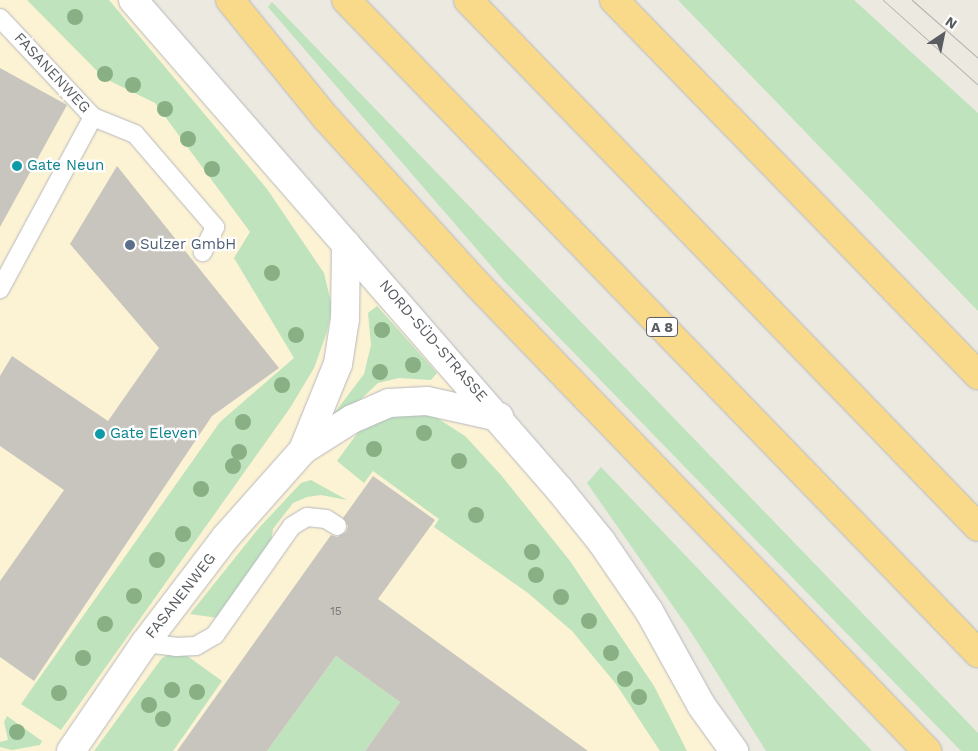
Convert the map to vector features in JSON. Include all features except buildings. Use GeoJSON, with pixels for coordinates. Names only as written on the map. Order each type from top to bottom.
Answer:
{"type":"FeatureCollection","features":[{"type":"Feature","properties":{"kind":"highway"},"geometry":{"type":"LineString","coordinates":[[230,0],[326,118],[477,284],[927,751]]}},
{"type":"Feature","properties":{"kind":"highway","name":"A 8"},"geometry":{"type":"LineString","coordinates":[[346,0],[978,653]]}},
{"type":"Feature","properties":{"kind":"highway"},"geometry":{"type":"LineString","coordinates":[[468,0],[978,527]]}},
{"type":"Feature","properties":{"kind":"highway"},"geometry":{"type":"LineString","coordinates":[[614,0],[978,375]]}},
{"type":"Feature","properties":{"kind":"main road","name":"NORD-SÜD-STRASSE"},"geometry":{"type":"LineString","coordinates":[[133,0],[500,417],[601,541],[649,611],[702,705],[734,751]]}},
{"type":"Feature","properties":{"kind":"main road","name":"FASANENWEG"},"geometry":{"type":"LineString","coordinates":[[303,450],[338,364],[344,319],[346,244]]}},
{"type":"Feature","properties":{"kind":"main road","name":"FASANENWEG"},"geometry":{"type":"LineString","coordinates":[[71,751],[145,642],[225,538],[303,450],[352,419],[390,403],[427,401],[500,417]]}},
{"type":"Feature","properties":{"kind":"main road","name":"NORD-SÜD-STRASSE"},"geometry":{"type":"LineString","coordinates":[[702,705],[715,751]]}},
{"type":"Feature","properties":{"kind":"lane","name":"FASANENWEG"},"geometry":{"type":"LineString","coordinates":[[0,18],[93,117],[0,289]]}},
{"type":"Feature","properties":{"kind":"lane"},"geometry":{"type":"LineString","coordinates":[[93,117],[135,134],[215,227],[203,252]]}},
{"type":"Feature","properties":{"kind":"lane"},"geometry":{"type":"LineString","coordinates":[[145,642],[176,647],[196,646],[215,635],[292,526],[307,517],[326,519],[337,526]]}},
{"type":"Feature","properties":{"kind":"shaded area"},"geometry":{"type":"Polygon","coordinates":[[[0,0],[133,0],[499,417],[701,705],[715,751],[0,751],[0,0]]]}},
{"type":"Feature","properties":{"kind":"green space"},"geometry":{"type":"Polygon","coordinates":[[[27,0],[109,0],[267,189],[324,273],[332,307],[327,332],[314,368],[290,408],[61,730],[21,704],[220,422],[294,358],[234,258],[250,232],[155,103],[104,78],[27,0]]]}},
{"type":"Feature","properties":{"kind":"green space"},"geometry":{"type":"Polygon","coordinates":[[[678,0],[854,0],[978,113],[978,311],[678,0]]]}},
{"type":"Feature","properties":{"kind":"green space"},"geometry":{"type":"Polygon","coordinates":[[[272,2],[978,733],[978,751],[961,751],[505,282],[268,7],[272,2]]]}},
{"type":"Feature","properties":{"kind":"green space"},"geometry":{"type":"Polygon","coordinates":[[[377,306],[437,373],[431,380],[399,378],[378,383],[339,420],[333,415],[364,374],[371,345],[368,313],[377,306]]]}},
{"type":"Feature","properties":{"kind":"green space"},"geometry":{"type":"Polygon","coordinates":[[[402,412],[434,416],[465,436],[501,475],[570,561],[654,686],[687,751],[660,751],[616,684],[572,631],[528,593],[434,527],[439,519],[373,471],[364,483],[337,461],[359,431],[384,415],[402,412]]]}},
{"type":"Feature","properties":{"kind":"green space"},"geometry":{"type":"Polygon","coordinates":[[[601,467],[872,751],[766,751],[691,632],[587,483],[601,467]]]}},
{"type":"Feature","properties":{"kind":"green space"},"geometry":{"type":"Polygon","coordinates":[[[311,480],[347,500],[321,495],[307,497],[293,503],[273,529],[270,547],[218,618],[190,614],[258,529],[301,483],[311,480]]]}},
{"type":"Feature","properties":{"kind":"green space"},"geometry":{"type":"Polygon","coordinates":[[[173,653],[186,655],[222,681],[173,751],[94,751],[162,658],[173,653]]]}},
{"type":"Feature","properties":{"kind":"green space"},"geometry":{"type":"Polygon","coordinates":[[[336,656],[400,702],[365,751],[267,751],[336,656]]]}},
{"type":"Feature","properties":{"kind":"green space"},"geometry":{"type":"Polygon","coordinates":[[[7,716],[42,741],[40,745],[12,750],[0,747],[0,742],[8,740],[4,722],[7,716]]]}},
{"type":"Feature","properties":{"kind":"tram line"},"geometry":{"type":"LineString","coordinates":[[883,0],[978,85]]}},
{"type":"Feature","properties":{"kind":"tram line"},"geometry":{"type":"LineString","coordinates":[[912,0],[978,58]]}},
{"type":"Feature","properties":{"kind":"place","name":"Gate Neun"},"geometry":{"type":"Point","coordinates":[17,166]}},
{"type":"Feature","properties":{"kind":"place","name":"Sulzer GmbH"},"geometry":{"type":"Point","coordinates":[130,245]}},
{"type":"Feature","properties":{"kind":"place","name":"Gate Eleven"},"geometry":{"type":"Point","coordinates":[100,434]}}]}
